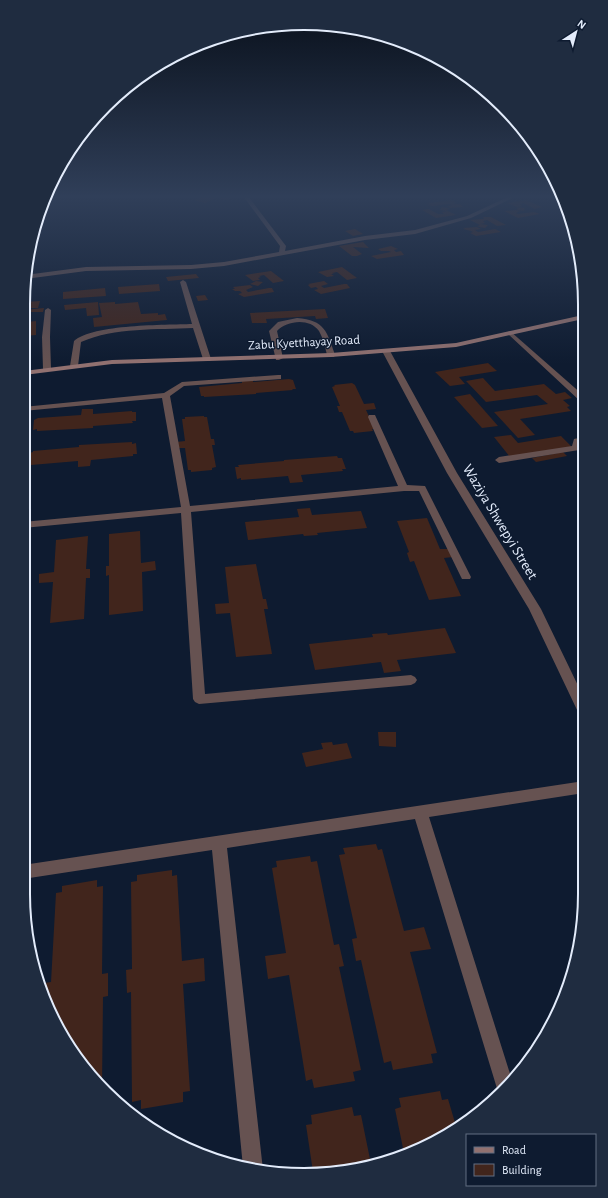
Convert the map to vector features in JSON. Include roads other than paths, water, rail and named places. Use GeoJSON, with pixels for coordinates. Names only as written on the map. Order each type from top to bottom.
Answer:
{"type":"FeatureCollection","features":[{"type":"Feature","properties":{"kind":"main road","name":"Zabu Kyetthayay Road"},"geometry":{"type":"LineString","coordinates":[[30,372],[112,362],[279,358],[456,345],[578,319]]}},
{"type":"Feature","properties":{"kind":"street"},"geometry":{"type":"LineString","coordinates":[[32,276],[86,268],[190,267],[224,264],[293,252]]}},
{"type":"Feature","properties":{"kind":"street"},"geometry":{"type":"LineString","coordinates":[[183,282],[206,359]]}},
{"type":"Feature","properties":{"kind":"street"},"geometry":{"type":"LineString","coordinates":[[46,369],[48,310]]}},
{"type":"Feature","properties":{"kind":"street"},"geometry":{"type":"LineString","coordinates":[[279,358],[273,331],[281,323],[294,320],[308,321],[317,326],[321,330],[331,355]]}},
{"type":"Feature","properties":{"kind":"street"},"geometry":{"type":"LineString","coordinates":[[74,366],[78,342],[84,337],[122,330],[196,326]]}},
{"type":"Feature","properties":{"kind":"street"},"geometry":{"type":"LineString","coordinates":[[510,333],[578,394]]}},
{"type":"Feature","properties":{"kind":"street","name":"Waziya Shwepyi Street"},"geometry":{"type":"LineString","coordinates":[[386,351],[452,472],[536,608],[578,689]]}},
{"type":"Feature","properties":{"kind":"street"},"geometry":{"type":"LineString","coordinates":[[30,408],[166,395],[182,384],[278,377]]}},
{"type":"Feature","properties":{"kind":"street"},"geometry":{"type":"LineString","coordinates":[[166,395],[186,510],[199,699],[411,680]]}},
{"type":"Feature","properties":{"kind":"street"},"geometry":{"type":"LineString","coordinates":[[372,417],[404,488]]}},
{"type":"Feature","properties":{"kind":"street"},"geometry":{"type":"LineString","coordinates":[[499,460],[576,448],[576,441],[578,441]]}},
{"type":"Feature","properties":{"kind":"street"},"geometry":{"type":"LineString","coordinates":[[30,524],[404,488],[422,488],[466,577]]}},
{"type":"Feature","properties":{"kind":"street"},"geometry":{"type":"LineString","coordinates":[[30,871],[578,788]]}},
{"type":"Feature","properties":{"kind":"street"},"geometry":{"type":"LineString","coordinates":[[420,812],[504,1082]]}},
{"type":"Feature","properties":{"kind":"street"},"geometry":{"type":"LineString","coordinates":[[219,842],[252,1163]]}}]}
